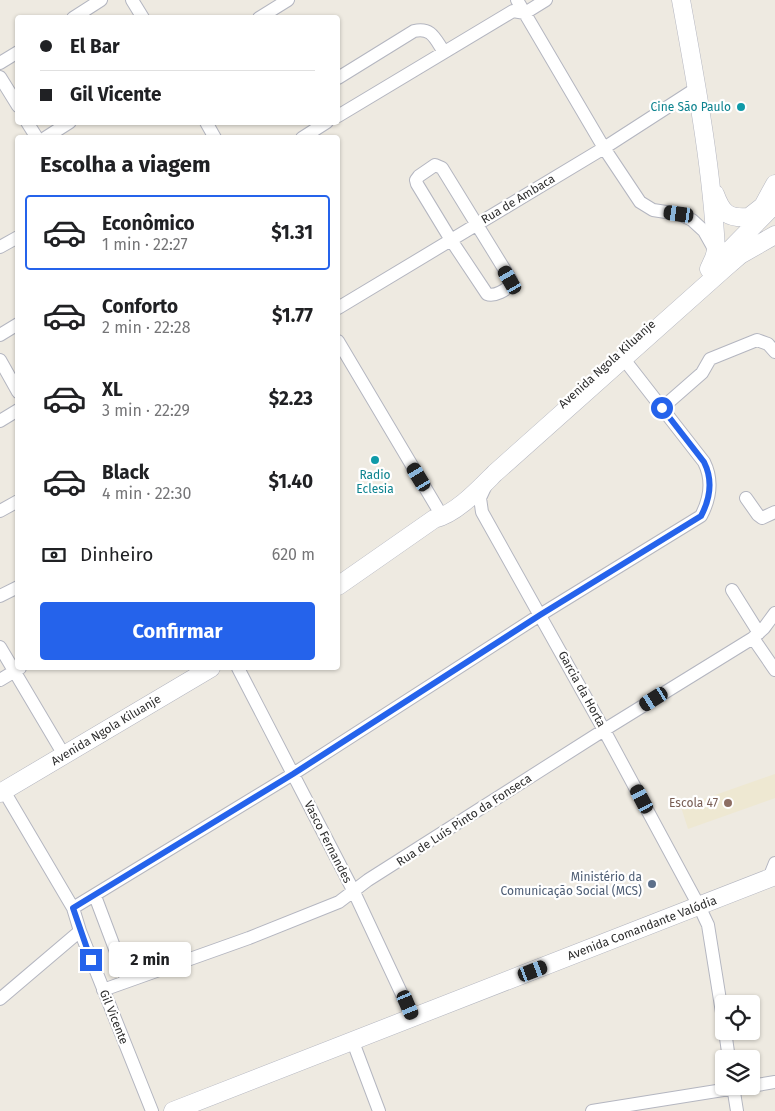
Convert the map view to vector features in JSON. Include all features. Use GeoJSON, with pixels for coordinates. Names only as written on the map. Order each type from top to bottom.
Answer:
{"type":"FeatureCollection","features":[{"type":"Feature","properties":{"kind":"main road"},"geometry":{"type":"LineString","coordinates":[[681,0],[697,88],[711,184],[716,251],[705,276]]}},
{"type":"Feature","properties":{"kind":"main road"},"geometry":{"type":"LineString","coordinates":[[711,184],[719,206],[724,212],[732,217],[740,218],[749,217],[757,212],[768,199],[770,190],[775,184]]}},
{"type":"Feature","properties":{"kind":"main road","name":"Avenida Ngola Kiluanje"},"geometry":{"type":"LineString","coordinates":[[340,585],[474,486],[705,276],[775,204]]}},
{"type":"Feature","properties":{"kind":"main road","name":"Avenida Ngola Kiluanje"},"geometry":{"type":"LineString","coordinates":[[437,515],[444,517],[476,492],[623,358],[740,255],[775,235]]}},
{"type":"Feature","properties":{"kind":"main road","name":"Avenida Ngola Kiluanje"},"geometry":{"type":"LineString","coordinates":[[2,792],[208,670]]}},
{"type":"Feature","properties":{"kind":"main road","name":"Avenida Comandante Valódia"},"geometry":{"type":"LineString","coordinates":[[173,1111],[699,906],[773,872]]}},
{"type":"Feature","properties":{"kind":"street"},"geometry":{"type":"LineString","coordinates":[[78,15],[101,0]]}},
{"type":"Feature","properties":{"kind":"street"},"geometry":{"type":"LineString","coordinates":[[132,0],[141,15]]}},
{"type":"Feature","properties":{"kind":"street"},"geometry":{"type":"LineString","coordinates":[[264,15],[288,0]]}},
{"type":"Feature","properties":{"kind":"street"},"geometry":{"type":"LineString","coordinates":[[517,0],[604,148],[640,202],[652,210],[679,214],[692,220],[704,231],[716,251]]}},
{"type":"Feature","properties":{"kind":"street"},"geometry":{"type":"LineString","coordinates":[[340,115],[513,11],[525,13],[546,0]]}},
{"type":"Feature","properties":{"kind":"street"},"geometry":{"type":"LineString","coordinates":[[340,77],[414,31],[422,29],[428,30],[433,35],[444,52]]}},
{"type":"Feature","properties":{"kind":"street"},"geometry":{"type":"LineString","coordinates":[[0,63],[15,54]]}},
{"type":"Feature","properties":{"kind":"street"},"geometry":{"type":"LineString","coordinates":[[0,76],[15,101]]}},
{"type":"Feature","properties":{"kind":"street","name":"Rua de Ambaca"},"geometry":{"type":"LineString","coordinates":[[340,307],[604,148],[697,88]]}},
{"type":"Feature","properties":{"kind":"street"},"geometry":{"type":"LineString","coordinates":[[50,135],[65,125]]}},
{"type":"Feature","properties":{"kind":"street"},"geometry":{"type":"LineString","coordinates":[[307,135],[323,125]]}},
{"type":"Feature","properties":{"kind":"street"},"geometry":{"type":"LineString","coordinates":[[435,165],[442,168],[478,224],[511,284],[494,295],[487,294],[451,240],[417,184],[418,176],[435,165]]}},
{"type":"Feature","properties":{"kind":"street"},"geometry":{"type":"LineString","coordinates":[[0,247],[15,239]]}},
{"type":"Feature","properties":{"kind":"street"},"geometry":{"type":"LineString","coordinates":[[0,335],[15,326]]}},
{"type":"Feature","properties":{"kind":"street"},"geometry":{"type":"LineString","coordinates":[[662,408],[702,373],[714,356],[757,340],[768,344],[775,352]]}},
{"type":"Feature","properties":{"kind":"street"},"geometry":{"type":"LineString","coordinates":[[340,345],[437,515]]}},
{"type":"Feature","properties":{"kind":"street"},"geometry":{"type":"LineString","coordinates":[[73,908],[293,774],[540,615],[701,516],[708,496],[709,472],[704,462],[623,358]]}},
{"type":"Feature","properties":{"kind":"street"},"geometry":{"type":"LineString","coordinates":[[0,360],[15,387]]}},
{"type":"Feature","properties":{"kind":"street"},"geometry":{"type":"LineString","coordinates":[[0,421],[15,412]]}},
{"type":"Feature","properties":{"kind":"street","name":"Garcia da Horta"},"geometry":{"type":"LineString","coordinates":[[495,473],[486,485],[480,498],[482,512],[604,730],[699,906],[708,925],[719,995]]}},
{"type":"Feature","properties":{"kind":"street"},"geometry":{"type":"LineString","coordinates":[[746,498],[762,518],[775,512]]}},
{"type":"Feature","properties":{"kind":"street"},"geometry":{"type":"LineString","coordinates":[[0,511],[15,503]]}},
{"type":"Feature","properties":{"kind":"street"},"geometry":{"type":"LineString","coordinates":[[0,596],[15,588]]}},
{"type":"Feature","properties":{"kind":"street"},"geometry":{"type":"LineString","coordinates":[[732,590],[763,632],[775,670]]}},
{"type":"Feature","properties":{"kind":"street","name":"Rua de Luís Pinto da Fonseca"},"geometry":{"type":"LineString","coordinates":[[103,990],[249,938],[339,902],[368,880],[604,730],[763,632],[775,613]]}},
{"type":"Feature","properties":{"kind":"street"},"geometry":{"type":"LineString","coordinates":[[0,647],[15,666]]}},
{"type":"Feature","properties":{"kind":"street"},"geometry":{"type":"LineString","coordinates":[[0,680],[15,670]]}},
{"type":"Feature","properties":{"kind":"street"},"geometry":{"type":"LineString","coordinates":[[18,670],[64,755]]}},
{"type":"Feature","properties":{"kind":"street","name":"Vasco Fernandes"},"geometry":{"type":"LineString","coordinates":[[239,670],[354,892],[413,1018]]}},
{"type":"Feature","properties":{"kind":"street","name":"Gil Vicente"},"geometry":{"type":"LineString","coordinates":[[2,792],[73,908],[103,990],[152,1111]]}},
{"type":"Feature","properties":{"kind":"street"},"geometry":{"type":"LineString","coordinates":[[95,896],[127,981]]}},
{"type":"Feature","properties":{"kind":"street"},"geometry":{"type":"LineString","coordinates":[[0,999],[80,930]]}},
{"type":"Feature","properties":{"kind":"street"},"geometry":{"type":"LineString","coordinates":[[353,1042],[379,1111]]}},
{"type":"Feature","properties":{"kind":"street"},"geometry":{"type":"LineString","coordinates":[[760,1084],[775,1082]]}},
{"type":"Feature","properties":{"kind":"street"},"geometry":{"type":"LineString","coordinates":[[592,1111],[715,1090]]}},
{"type":"Feature","properties":{"kind":"street"},"geometry":{"type":"LineString","coordinates":[[734,1095],[737,1111]]}},
{"type":"Feature","properties":{"kind":"shaded area","name":"Escola 47"},"geometry":{"type":"Polygon","coordinates":[[[775,774],[775,798],[688,829],[681,807],[775,774]]]}},
{"type":"Feature","properties":{"kind":"place","name":"Cine São Paulo"},"geometry":{"type":"Point","coordinates":[741,107]}},
{"type":"Feature","properties":{"kind":"place","name":"Radio Eclesia"},"geometry":{"type":"Point","coordinates":[375,460]}},
{"type":"Feature","properties":{"kind":"place","name":"Escola 47"},"geometry":{"type":"Point","coordinates":[728,803]}},
{"type":"Feature","properties":{"kind":"place","name":"Ministério da Comunicação Social (MCS)"},"geometry":{"type":"Point","coordinates":[652,884]}},
{"type":"Feature","properties":{"kind":"route"},"geometry":{"type":"LineString","coordinates":[[91,960],[73,908],[293,774],[540,615],[701,516],[708,496],[709,472],[704,462],[662,408]]}}]}
